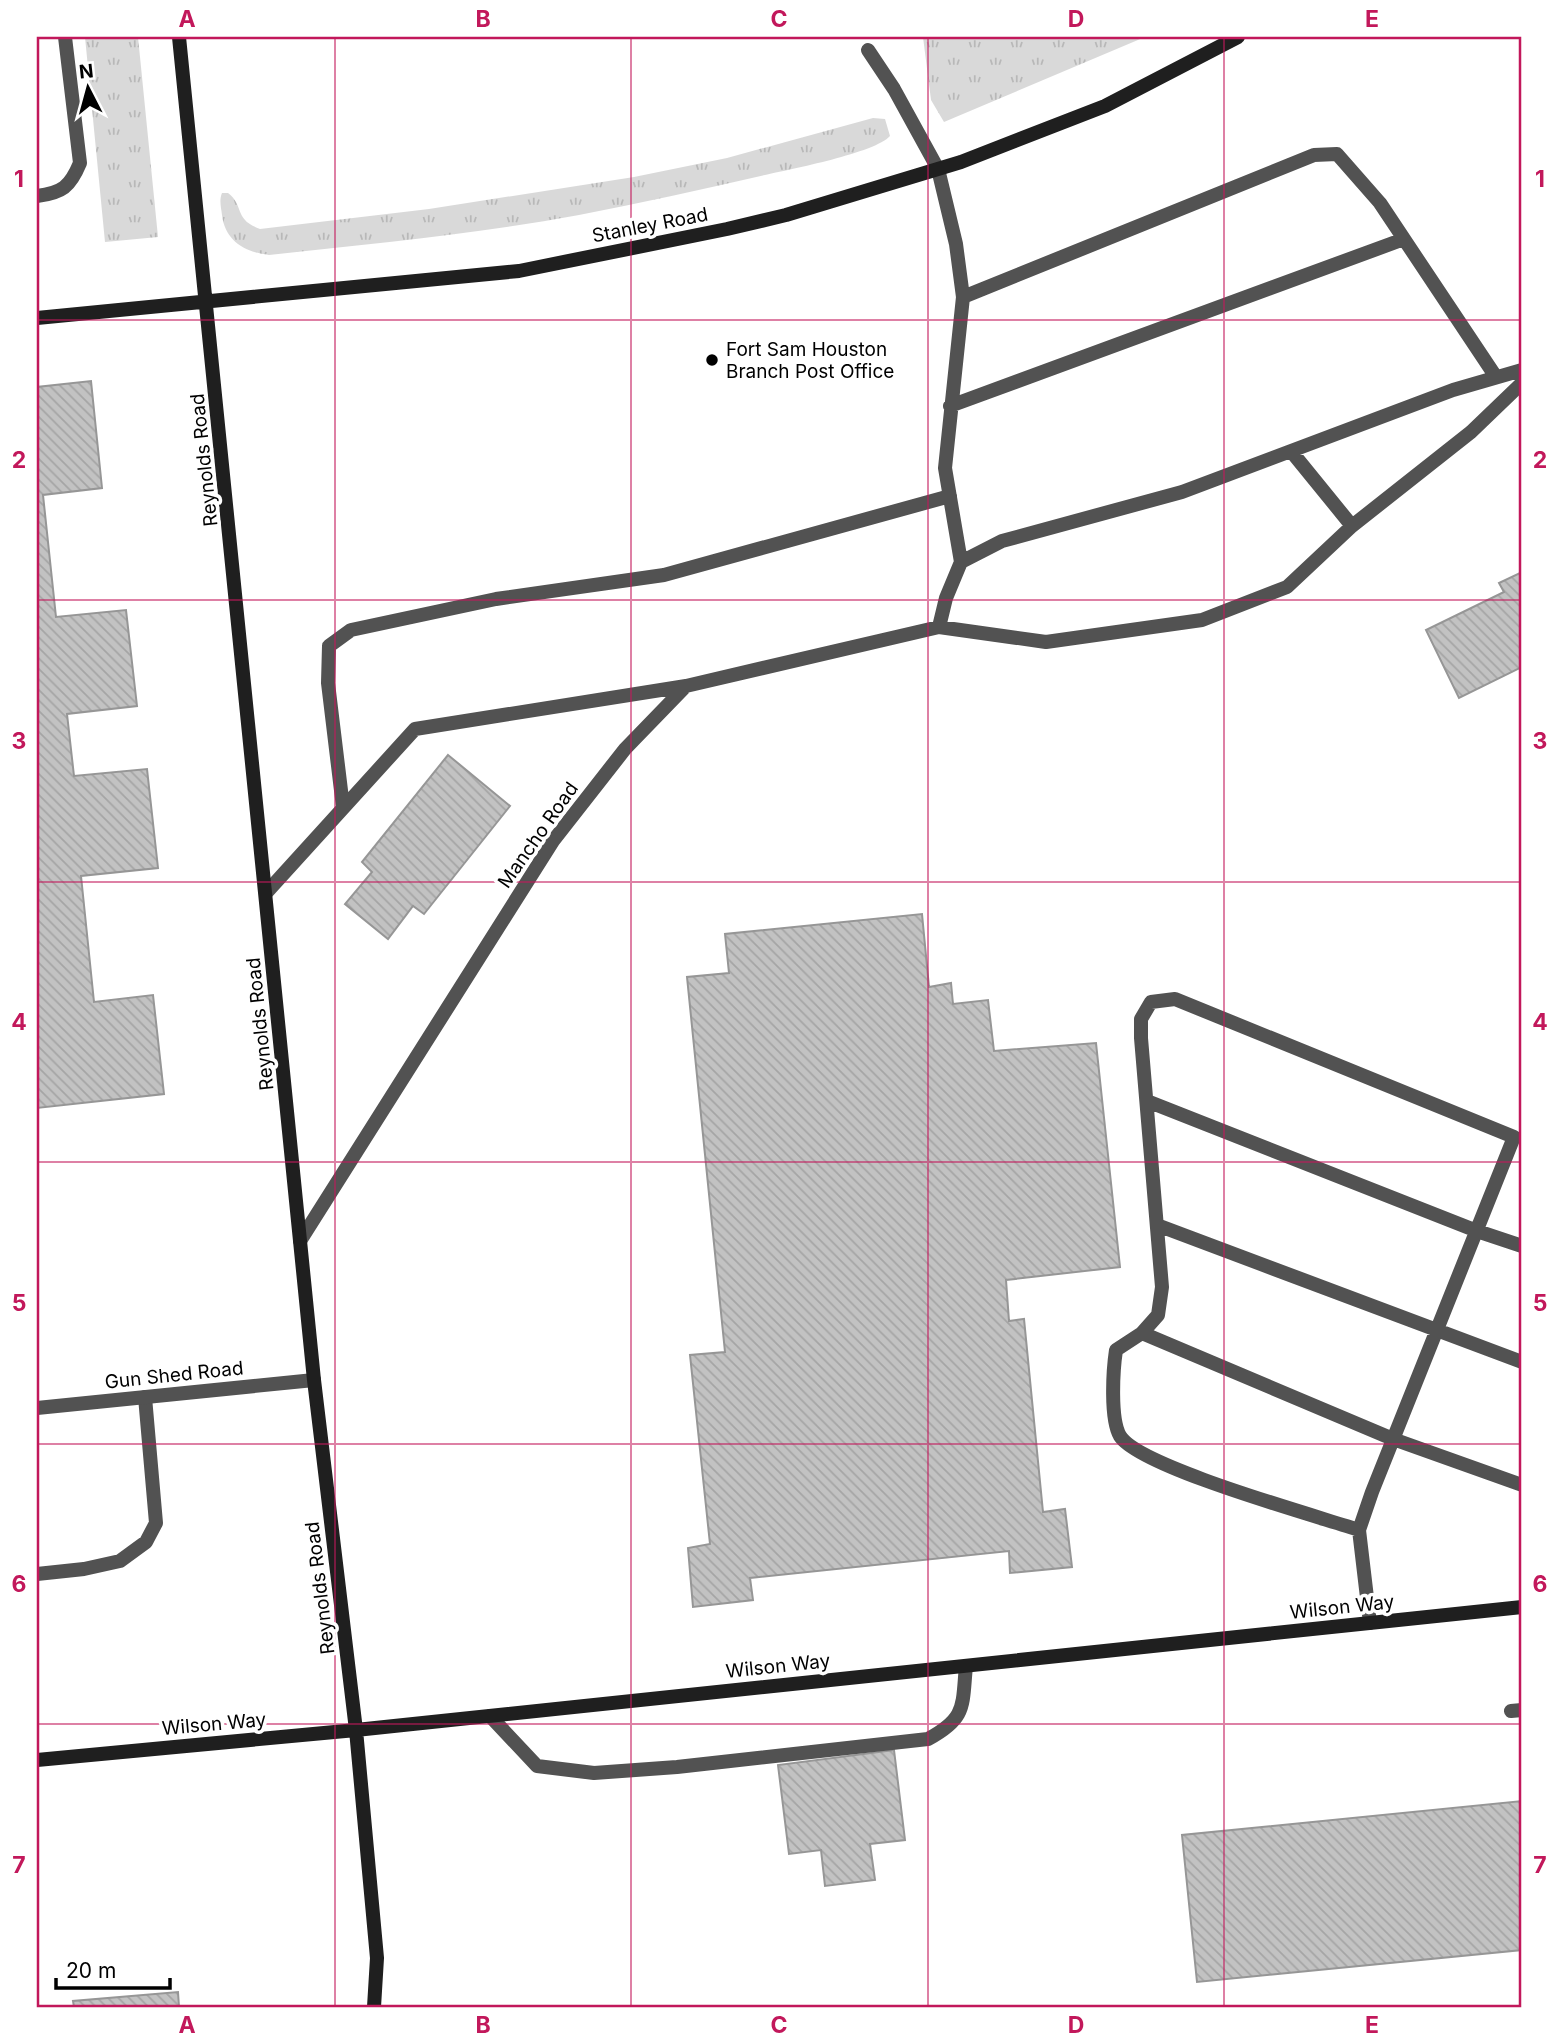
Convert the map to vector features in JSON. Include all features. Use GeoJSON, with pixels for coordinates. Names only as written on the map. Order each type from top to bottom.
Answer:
{"type":"FeatureCollection","features":[{"type":"Feature","properties":{"kind":"street"},"geometry":{"type":"LineString","coordinates":[[37,196],[58,194],[73,178],[80,163],[65,37]]}},
{"type":"Feature","properties":{"kind":"street","name":"Reynolds Road"},"geometry":{"type":"LineString","coordinates":[[179,37],[314,1380],[356,1730],[377,1958],[374,2007]]}},
{"type":"Feature","properties":{"kind":"street","name":"Stanley Road"},"geometry":{"type":"LineString","coordinates":[[37,318],[519,271],[762,221],[938,169],[1105,106],[1238,37]]}},
{"type":"Feature","properties":{"kind":"street"},"geometry":{"type":"LineString","coordinates":[[868,50],[894,89],[938,169],[956,244],[963,297],[945,468],[961,562],[946,598],[939,626]]}},
{"type":"Feature","properties":{"kind":"street"},"geometry":{"type":"LineString","coordinates":[[963,297],[1314,155],[1337,154],[1380,203],[1496,377]]}},
{"type":"Feature","properties":{"kind":"street"},"geometry":{"type":"LineString","coordinates":[[950,406],[1404,239]]}},
{"type":"Feature","properties":{"kind":"street"},"geometry":{"type":"LineString","coordinates":[[961,562],[1002,541],[1182,492],[1453,390],[1522,370]]}},
{"type":"Feature","properties":{"kind":"street"},"geometry":{"type":"LineString","coordinates":[[266,892],[415,729],[685,686],[939,626],[1046,642],[1202,620],[1287,587],[1352,526],[1471,432],[1522,383]]}},
{"type":"Feature","properties":{"kind":"street"},"geometry":{"type":"LineString","coordinates":[[1291,451],[1352,526]]}},
{"type":"Feature","properties":{"kind":"street"},"geometry":{"type":"LineString","coordinates":[[343,807],[328,682],[329,646],[351,630],[496,599],[664,575],[950,496]]}},
{"type":"Feature","properties":{"kind":"street","name":"Mancho Road"},"geometry":{"type":"LineString","coordinates":[[300,1241],[552,841],[625,749],[685,686]]}},
{"type":"Feature","properties":{"kind":"street"},"geometry":{"type":"LineString","coordinates":[[1359,1530],[1189,1474],[1142,1454],[1121,1436],[1116,1417],[1112,1374],[1116,1350],[1142,1333],[1158,1315],[1162,1287],[1141,1019],[1151,1002],[1175,999],[1518,1138],[1477,1231],[1359,1530],[1370,1623]]}},
{"type":"Feature","properties":{"kind":"street"},"geometry":{"type":"LineString","coordinates":[[1147,1101],[1477,1231],[1522,1246]]}},
{"type":"Feature","properties":{"kind":"street"},"geometry":{"type":"LineString","coordinates":[[1157,1225],[1522,1362]]}},
{"type":"Feature","properties":{"kind":"street"},"geometry":{"type":"LineString","coordinates":[[1142,1333],[1394,1439],[1522,1485]]}},
{"type":"Feature","properties":{"kind":"street","name":"Gun Shed Road"},"geometry":{"type":"LineString","coordinates":[[37,1408],[314,1380]]}},
{"type":"Feature","properties":{"kind":"street"},"geometry":{"type":"LineString","coordinates":[[37,1574],[84,1570],[120,1561],[146,1542],[156,1523],[145,1397]]}},
{"type":"Feature","properties":{"kind":"street","name":"Wilson Way"},"geometry":{"type":"LineString","coordinates":[[37,1760],[356,1730],[1522,1607]]}},
{"type":"Feature","properties":{"kind":"street"},"geometry":{"type":"LineString","coordinates":[[490,1716],[537,1766],[594,1773],[690,1765],[928,1739],[950,1727],[961,1709],[966,1666]]}},
{"type":"Feature","properties":{"kind":"green space"},"geometry":{"type":"Polygon","coordinates":[[[85,37],[138,37],[158,237],[105,242],[85,37]]]}},
{"type":"Feature","properties":{"kind":"green space"},"geometry":{"type":"Polygon","coordinates":[[[923,37],[1145,37],[944,122],[931,100],[923,37]]]}},
{"type":"Feature","properties":{"kind":"green space"},"geometry":{"type":"Polygon","coordinates":[[[873,118],[885,119],[890,136],[868,148],[832,160],[602,210],[463,233],[269,255],[244,248],[232,238],[224,224],[221,206],[222,193],[228,193],[242,217],[260,229],[429,209],[634,177],[727,158],[873,118]]]}},
{"type":"Feature","properties":{"kind":"building"},"geometry":{"type":"Polygon","coordinates":[[[91,381],[102,488],[43,495],[56,617],[126,610],[137,706],[67,714],[74,776],[147,769],[158,868],[81,876],[94,1002],[153,995],[164,1094],[37,1108],[37,387],[91,381]]]}},
{"type":"Feature","properties":{"kind":"building"},"geometry":{"type":"Polygon","coordinates":[[[1522,572],[1522,667],[1459,698],[1426,630],[1504,592],[1499,583],[1522,572]]]}},
{"type":"Feature","properties":{"kind":"building"},"geometry":{"type":"Polygon","coordinates":[[[448,755],[510,806],[424,914],[413,906],[388,939],[345,904],[372,872],[362,862],[448,755]]]}},
{"type":"Feature","properties":{"kind":"building"},"geometry":{"type":"Polygon","coordinates":[[[922,914],[929,987],[951,983],[953,1004],[988,1000],[994,1051],[1096,1043],[1120,1267],[1006,1280],[1009,1321],[1024,1319],[1043,1512],[1065,1509],[1072,1567],[1010,1573],[1009,1551],[750,1578],[753,1600],[693,1607],[688,1548],[710,1544],[690,1355],[725,1352],[687,977],[729,973],[725,934],[922,914]]]}},
{"type":"Feature","properties":{"kind":"building"},"geometry":{"type":"Polygon","coordinates":[[[894,1750],[905,1840],[870,1844],[875,1880],[825,1886],[821,1850],[789,1854],[778,1765],[894,1750]]]}},
{"type":"Feature","properties":{"kind":"building"},"geometry":{"type":"Polygon","coordinates":[[[1522,1801],[1522,1950],[1197,1982],[1182,1835],[1522,1801]]]}},
{"type":"Feature","properties":{"kind":"building"},"geometry":{"type":"Polygon","coordinates":[[[178,1992],[179,2007],[74,2007],[73,2001],[178,1992]]]}},
{"type":"Feature","properties":{"kind":"place","name":"Fort Sam Houston Branch Post Office"},"geometry":{"type":"Point","coordinates":[712,360]}}]}
